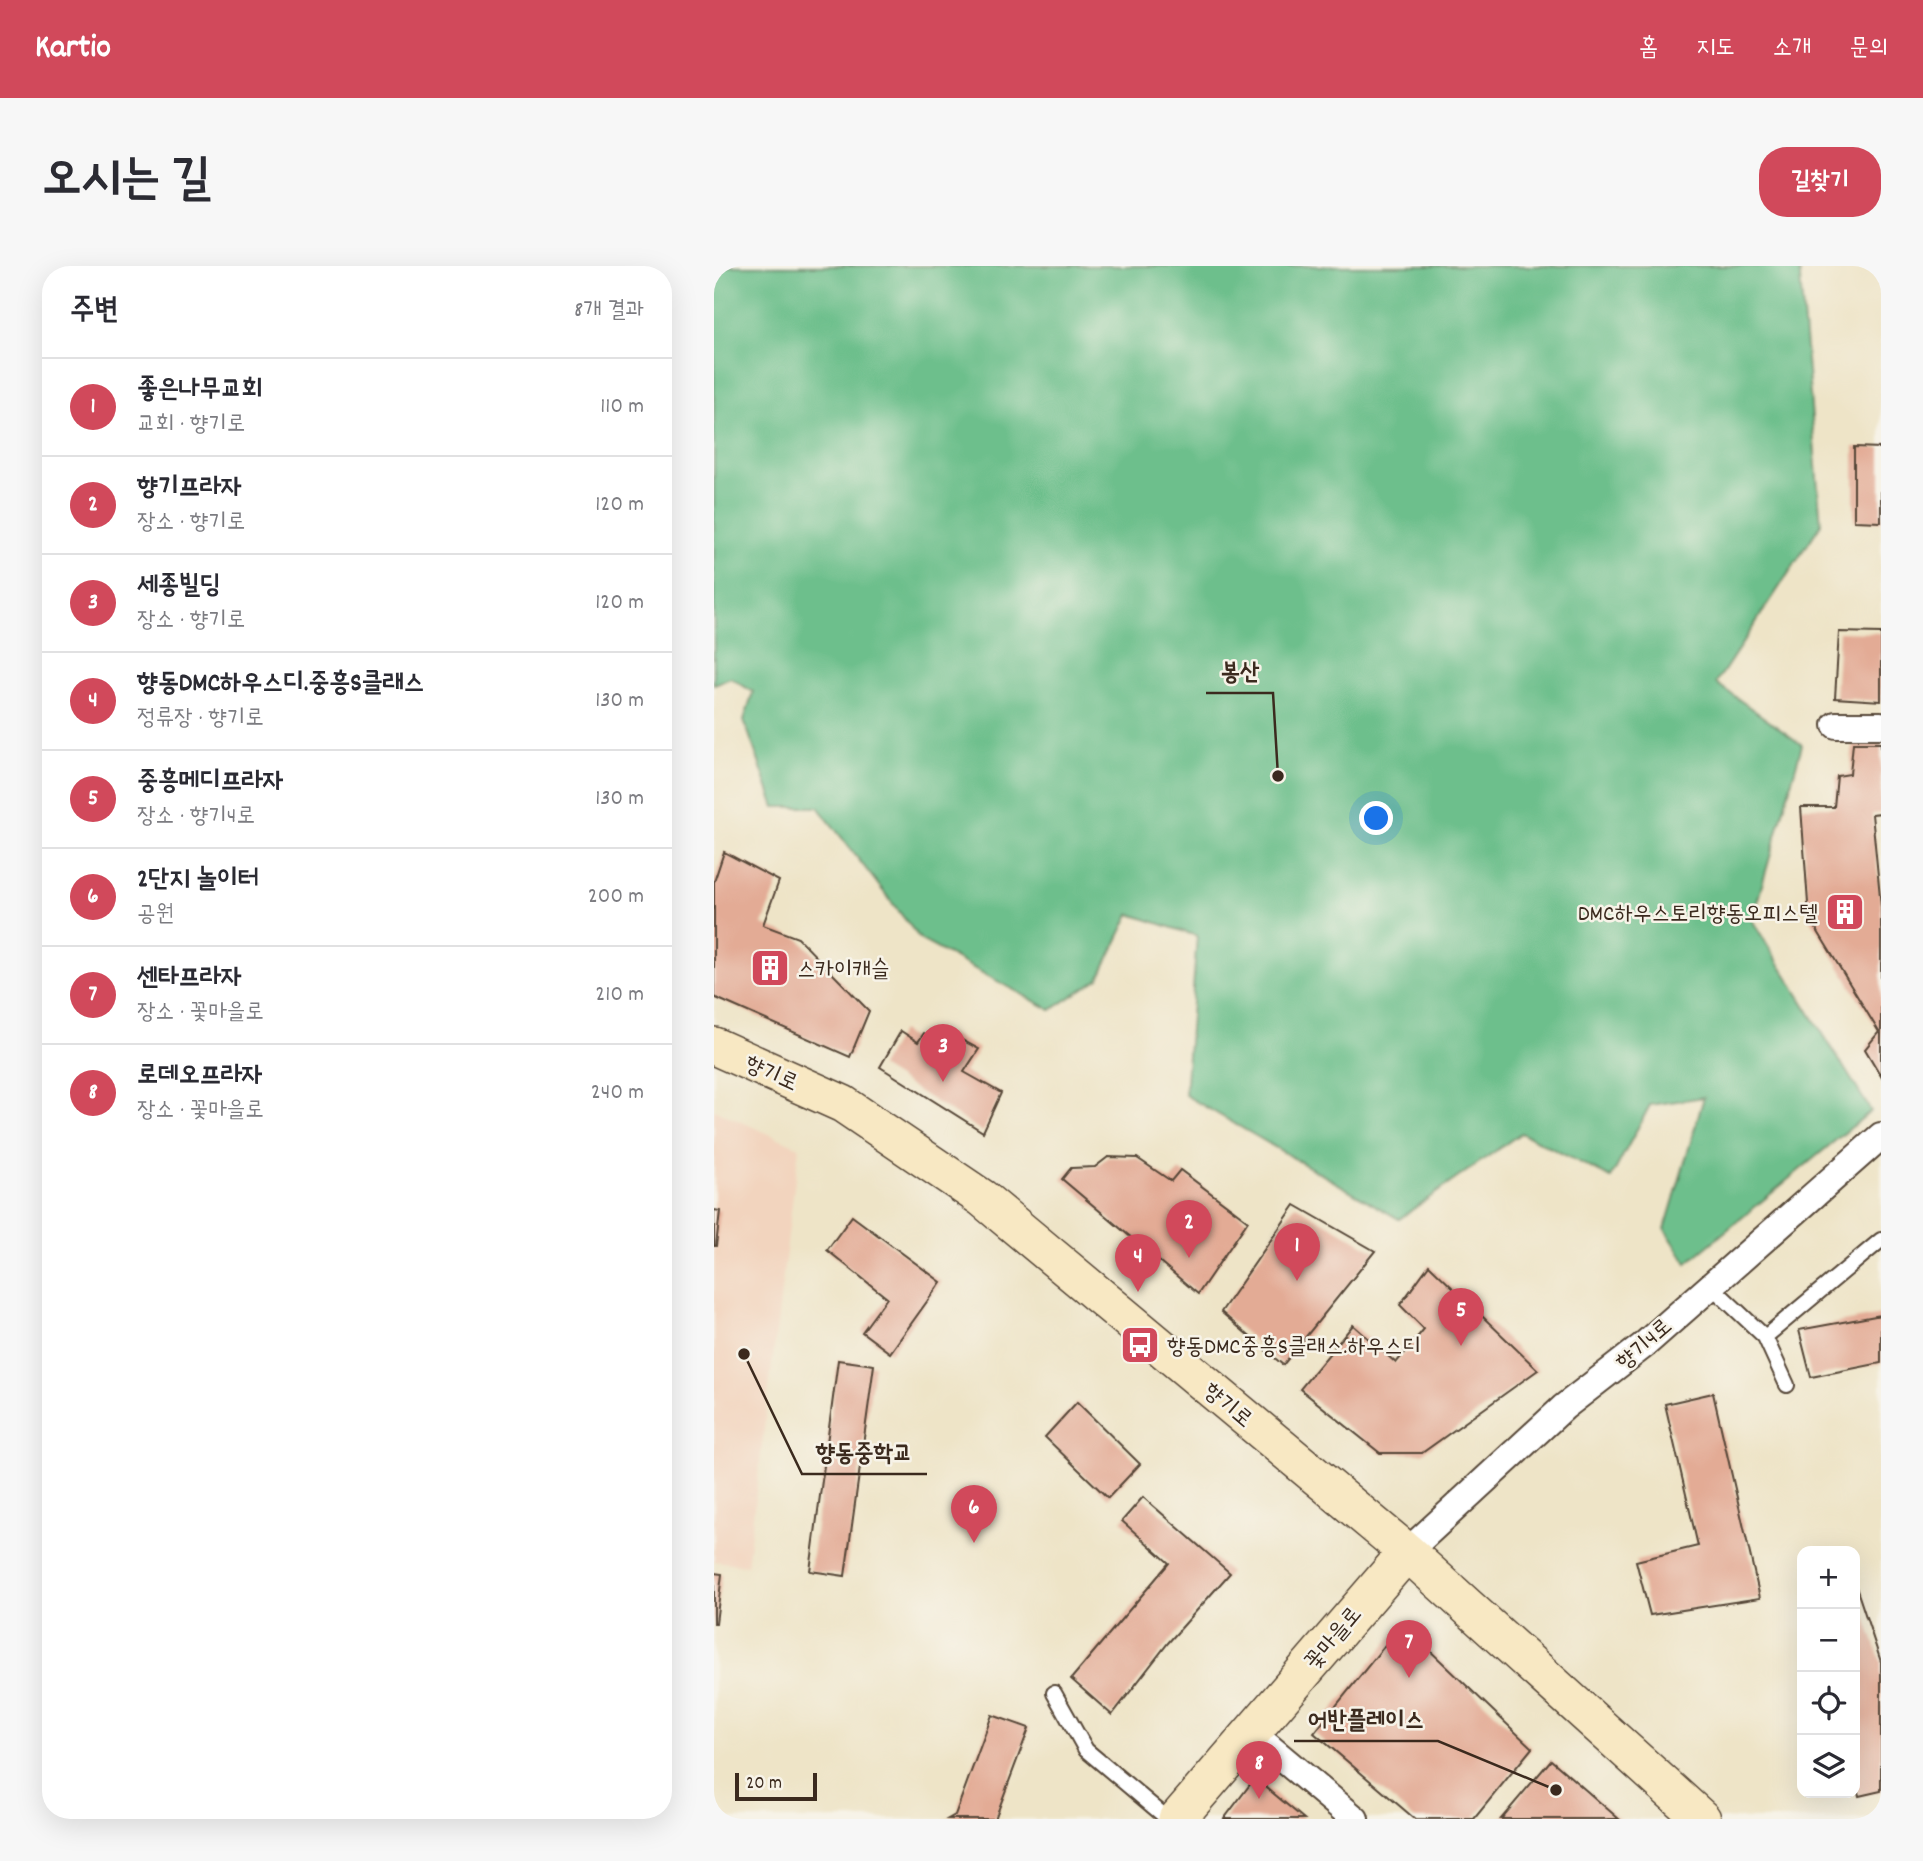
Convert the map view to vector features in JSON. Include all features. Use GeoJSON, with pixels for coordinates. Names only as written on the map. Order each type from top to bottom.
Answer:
{"type":"FeatureCollection","features":[{"type":"Feature","properties":{"kind":"main road","name":"향기로"},"geometry":{"type":"LineString","coordinates":[[714,1046],[843,1104],[982,1198],[1407,1552],[1702,1819]]}},
{"type":"Feature","properties":{"kind":"main road","name":"꽃마을로"},"geometry":{"type":"LineString","coordinates":[[1177,1819],[1407,1552]]}},
{"type":"Feature","properties":{"kind":"street"},"geometry":{"type":"LineString","coordinates":[[1836,724],[1881,725]]}},
{"type":"Feature","properties":{"kind":"street","name":"향기4로"},"geometry":{"type":"LineString","coordinates":[[1407,1552],[1564,1407],[1644,1345],[1709,1284],[1881,1136]]}},
{"type":"Feature","properties":{"kind":"street"},"geometry":{"type":"LineString","coordinates":[[1251,1732],[1355,1819]]}},
{"type":"Feature","properties":{"kind":"lane"},"geometry":{"type":"LineString","coordinates":[[1765,1337],[1881,1240]]}},
{"type":"Feature","properties":{"kind":"lane"},"geometry":{"type":"LineString","coordinates":[[1709,1284],[1765,1337],[1787,1385]]}},
{"type":"Feature","properties":{"kind":"lane"},"geometry":{"type":"LineString","coordinates":[[1054,1693],[1086,1750],[1168,1819]]}},
{"type":"Feature","properties":{"kind":"shaded area"},"geometry":{"type":"Polygon","coordinates":[[[714,1110],[799,1147],[747,1565],[714,1561],[714,1110]]]}},
{"type":"Feature","properties":{"kind":"green space"},"geometry":{"type":"Polygon","coordinates":[[[714,266],[1799,266],[1821,524],[1716,683],[1802,745],[1752,920],[1871,1111],[1687,1263],[1665,1229],[1704,1097],[1650,1105],[1611,1178],[1521,1133],[1399,1219],[1185,1095],[1197,936],[1130,914],[1099,978],[1051,1010],[921,940],[818,807],[775,807],[744,720],[753,692],[731,678],[714,684],[714,266]]]}},
{"type":"Feature","properties":{"kind":"building"},"geometry":{"type":"Polygon","coordinates":[[[1854,447],[1881,448],[1881,522],[1854,521],[1854,447]]]}},
{"type":"Feature","properties":{"kind":"building"},"geometry":{"type":"Polygon","coordinates":[[[1839,632],[1881,633],[1881,701],[1835,698],[1839,632]]]}},
{"type":"Feature","properties":{"kind":"building","name":"DMC하우스토리향동오피스텔"},"geometry":{"type":"Polygon","coordinates":[[[1853,743],[1881,743],[1881,813],[1872,814],[1881,907],[1881,1076],[1865,1049],[1879,1032],[1809,917],[1801,807],[1834,807],[1837,776],[1850,774],[1853,743]]]}},
{"type":"Feature","properties":{"kind":"building","name":"스카이캐슬"},"geometry":{"type":"Polygon","coordinates":[[[724,852],[779,881],[763,925],[798,938],[869,1011],[850,1057],[714,997],[714,882],[724,852]]]}},
{"type":"Feature","properties":{"kind":"building"},"geometry":{"type":"Polygon","coordinates":[[[901,1031],[918,1042],[924,1033],[941,1043],[949,1033],[979,1049],[964,1072],[1001,1093],[983,1132],[880,1067],[901,1031]]]}},
{"type":"Feature","properties":{"kind":"building"},"geometry":{"type":"Polygon","coordinates":[[[1108,1157],[1137,1158],[1171,1181],[1180,1170],[1248,1221],[1198,1294],[1062,1179],[1071,1168],[1095,1167],[1108,1157]]]}},
{"type":"Feature","properties":{"kind":"building"},"geometry":{"type":"Polygon","coordinates":[[[1295,1205],[1375,1251],[1283,1365],[1221,1312],[1295,1205]]]}},
{"type":"Feature","properties":{"kind":"building"},"geometry":{"type":"Polygon","coordinates":[[[714,1210],[720,1211],[716,1246],[714,1246],[714,1210]]]}},
{"type":"Feature","properties":{"kind":"building"},"geometry":{"type":"Polygon","coordinates":[[[852,1216],[941,1282],[890,1353],[862,1332],[887,1298],[827,1250],[852,1216]]]}},
{"type":"Feature","properties":{"kind":"building"},"geometry":{"type":"Polygon","coordinates":[[[1429,1265],[1538,1370],[1422,1453],[1380,1453],[1300,1389],[1353,1325],[1396,1363],[1424,1329],[1400,1305],[1429,1265]]]}},
{"type":"Feature","properties":{"kind":"building"},"geometry":{"type":"Polygon","coordinates":[[[1881,1315],[1881,1363],[1811,1377],[1799,1330],[1881,1315]]]}},
{"type":"Feature","properties":{"kind":"building"},"geometry":{"type":"Polygon","coordinates":[[[838,1360],[874,1365],[845,1576],[810,1571],[838,1360]]]}},
{"type":"Feature","properties":{"kind":"building"},"geometry":{"type":"Polygon","coordinates":[[[1713,1393],[1760,1598],[1650,1615],[1636,1561],[1698,1546],[1665,1404],[1713,1393]]]}},
{"type":"Feature","properties":{"kind":"building"},"geometry":{"type":"Polygon","coordinates":[[[1077,1402],[1140,1464],[1108,1498],[1045,1437],[1077,1402]]]}},
{"type":"Feature","properties":{"kind":"building"},"geometry":{"type":"Polygon","coordinates":[[[1143,1497],[1230,1573],[1168,1643],[1112,1715],[1071,1679],[1169,1563],[1122,1521],[1143,1497]]]}},
{"type":"Feature","properties":{"kind":"building"},"geometry":{"type":"Polygon","coordinates":[[[714,1573],[722,1574],[716,1623],[714,1623],[714,1573]]]}},
{"type":"Feature","properties":{"kind":"building"},"geometry":{"type":"Polygon","coordinates":[[[1860,1599],[1881,1662],[1881,1791],[1860,1796],[1860,1599]]]}},
{"type":"Feature","properties":{"kind":"building"},"geometry":{"type":"Polygon","coordinates":[[[1402,1624],[1532,1748],[1474,1819],[1415,1819],[1314,1733],[1402,1624]]]}},
{"type":"Feature","properties":{"kind":"building"},"geometry":{"type":"Polygon","coordinates":[[[992,1715],[1029,1728],[995,1819],[948,1819],[955,1815],[992,1715]]]}},
{"type":"Feature","properties":{"kind":"building"},"geometry":{"type":"Polygon","coordinates":[[[1551,1760],[1619,1819],[1501,1819],[1551,1760]]]}},
{"type":"Feature","properties":{"kind":"building"},"geometry":{"type":"Polygon","coordinates":[[[1255,1778],[1304,1819],[1224,1819],[1255,1778]]]}},
{"type":"Feature","properties":{"kind":"place","name":"봉산"},"geometry":{"type":"Point","coordinates":[1278,776]}},
{"type":"Feature","properties":{"kind":"place","name":"DMC하우스토리향동오피스텔"},"geometry":{"type":"Point","coordinates":[1845,912]}},
{"type":"Feature","properties":{"kind":"place","name":"스카이캐슬"},"geometry":{"type":"Point","coordinates":[770,968]}},
{"type":"Feature","properties":{"kind":"place","name":"세종빌딩"},"geometry":{"type":"Point","coordinates":[943,1082]}},
{"type":"Feature","properties":{"kind":"place","name":"향기프라자"},"geometry":{"type":"Point","coordinates":[1189,1258]}},
{"type":"Feature","properties":{"kind":"place","name":"좋은나무교회"},"geometry":{"type":"Point","coordinates":[1297,1281]}},
{"type":"Feature","properties":{"kind":"place","name":"향동DMC하우스디.중흥S클래스"},"geometry":{"type":"Point","coordinates":[1138,1292]}},
{"type":"Feature","properties":{"kind":"place","name":"향동DMC중흥S클래스.하우스디"},"geometry":{"type":"Point","coordinates":[1140,1345]}},
{"type":"Feature","properties":{"kind":"place","name":"중흥메디프라자"},"geometry":{"type":"Point","coordinates":[1461,1346]}},
{"type":"Feature","properties":{"kind":"place","name":"향동중학교"},"geometry":{"type":"Point","coordinates":[744,1354]}},
{"type":"Feature","properties":{"kind":"place","name":"2단지 놀이터"},"geometry":{"type":"Point","coordinates":[974,1543]}},
{"type":"Feature","properties":{"kind":"place","name":"센타프라자"},"geometry":{"type":"Point","coordinates":[1409,1678]}},
{"type":"Feature","properties":{"kind":"place","name":"어반플레이스"},"geometry":{"type":"Point","coordinates":[1556,1790]}},
{"type":"Feature","properties":{"kind":"place","name":"로데오프라자"},"geometry":{"type":"Point","coordinates":[1259,1799]}}]}
